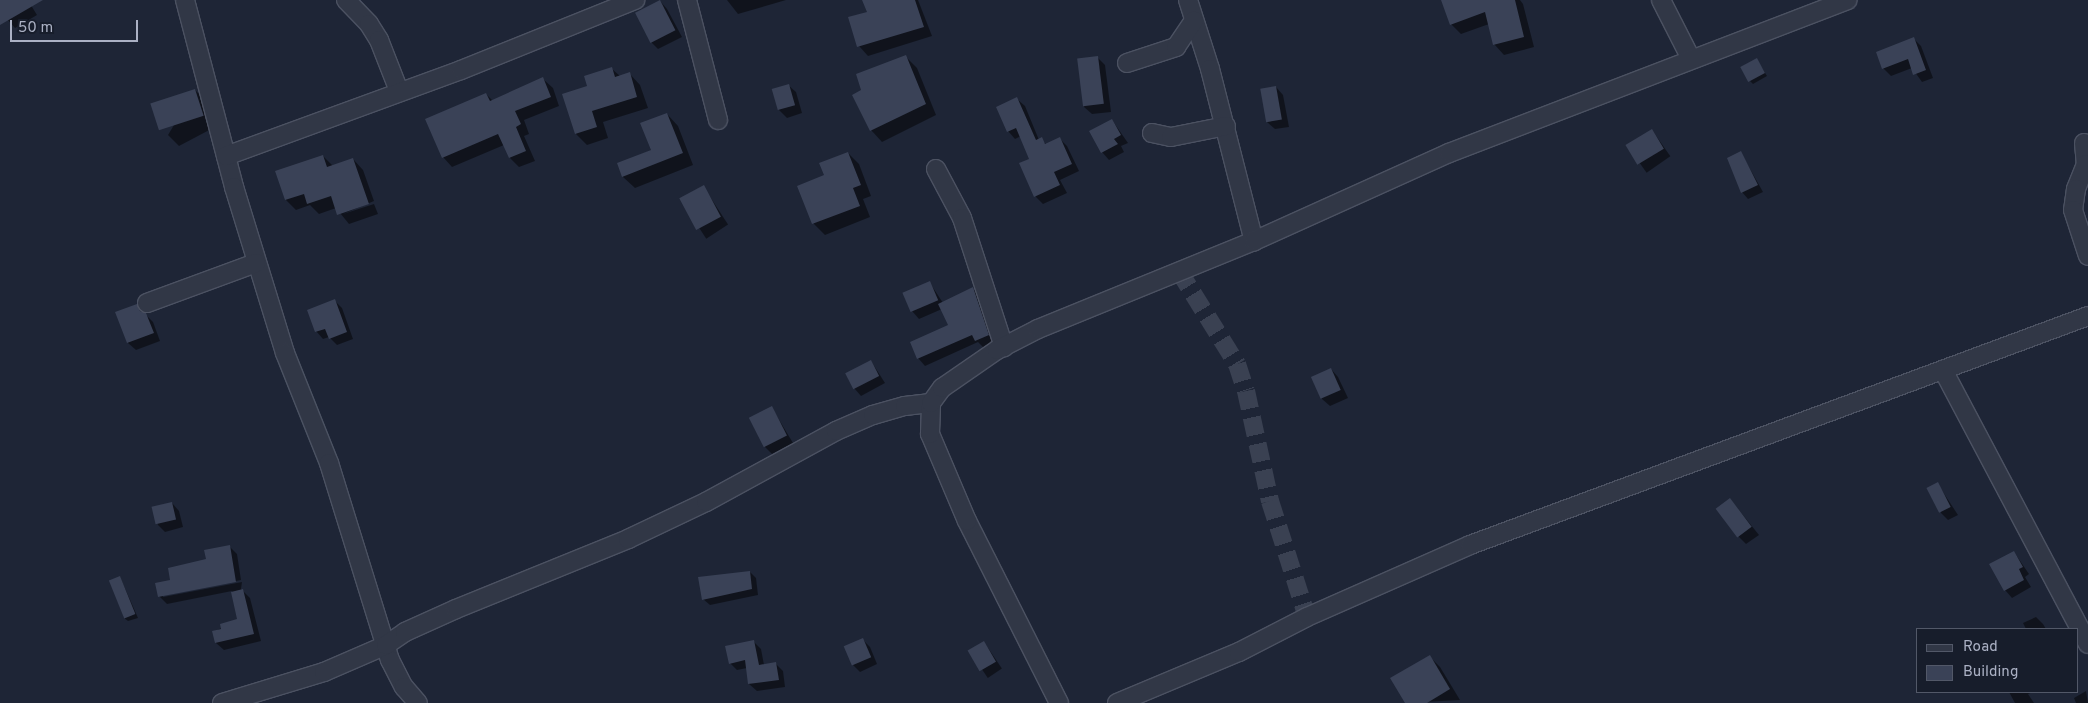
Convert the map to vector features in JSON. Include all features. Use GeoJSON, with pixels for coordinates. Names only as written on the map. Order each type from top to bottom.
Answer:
{"type":"FeatureCollection","features":[{"type":"Feature","properties":{"kind":"street"},"geometry":{"type":"LineString","coordinates":[[185,0],[256,263],[285,354],[329,463],[386,645],[404,687],[418,703]]}},
{"type":"Feature","properties":{"kind":"street"},"geometry":{"type":"LineString","coordinates":[[346,0],[369,24],[379,40],[400,91]]}},
{"type":"Feature","properties":{"kind":"street"},"geometry":{"type":"LineString","coordinates":[[226,156],[635,0]]}},
{"type":"Feature","properties":{"kind":"street"},"geometry":{"type":"LineString","coordinates":[[687,0],[718,120]]}},
{"type":"Feature","properties":{"kind":"street"},"geometry":{"type":"LineString","coordinates":[[1188,0],[1226,126],[1254,241]]}},
{"type":"Feature","properties":{"kind":"street"},"geometry":{"type":"LineString","coordinates":[[1661,0],[1691,59]]}},
{"type":"Feature","properties":{"kind":"street"},"geometry":{"type":"LineString","coordinates":[[1059,703],[943,469],[930,434],[931,403],[942,388],[1004,347],[1118,295],[1254,241],[1449,153],[1691,59],[1807,18],[1848,0]]}},
{"type":"Feature","properties":{"kind":"street"},"geometry":{"type":"LineString","coordinates":[[1127,63],[1176,47],[1194,20]]}},
{"type":"Feature","properties":{"kind":"street"},"geometry":{"type":"LineString","coordinates":[[1152,133],[1171,137],[1226,126]]}},
{"type":"Feature","properties":{"kind":"street"},"geometry":{"type":"LineString","coordinates":[[2084,143],[2086,164],[2076,189],[2073,210],[2088,256]]}},
{"type":"Feature","properties":{"kind":"street"},"geometry":{"type":"LineString","coordinates":[[936,169],[959,209],[1004,347]]}},
{"type":"Feature","properties":{"kind":"street"},"geometry":{"type":"LineString","coordinates":[[147,303],[256,263]]}},
{"type":"Feature","properties":{"kind":"street"},"geometry":{"type":"LineString","coordinates":[[1117,703],[1239,652],[1308,617],[1470,545],[2088,316]]}},
{"type":"Feature","properties":{"kind":"street"},"geometry":{"type":"LineString","coordinates":[[1943,370],[2088,644]]}},
{"type":"Feature","properties":{"kind":"street"},"geometry":{"type":"LineString","coordinates":[[222,703],[298,681],[386,645],[456,609],[554,571],[706,502],[836,430],[897,408],[931,403]]}},
{"type":"Feature","properties":{"kind":"building"},"geometry":{"type":"Polygon","coordinates":[[[0,0],[43,0],[0,25],[0,0]]]}},
{"type":"Feature","properties":{"kind":"building"},"geometry":{"type":"Polygon","coordinates":[[[660,0],[675,30],[650,43],[635,13],[660,0]]]}},
{"type":"Feature","properties":{"kind":"building"},"geometry":{"type":"Polygon","coordinates":[[[862,0],[915,0],[924,27],[857,47],[848,17],[867,12],[862,0]]]}},
{"type":"Feature","properties":{"kind":"building"},"geometry":{"type":"Polygon","coordinates":[[[1441,0],[1515,0],[1524,37],[1493,45],[1485,12],[1450,25],[1441,0]]]}},
{"type":"Feature","properties":{"kind":"building"},"geometry":{"type":"Polygon","coordinates":[[[1914,37],[1926,70],[1913,75],[1908,59],[1882,69],[1876,52],[1914,37]]]}},
{"type":"Feature","properties":{"kind":"building"},"geometry":{"type":"Polygon","coordinates":[[[906,55],[926,104],[870,131],[852,95],[861,90],[856,74],[906,55]]]}},
{"type":"Feature","properties":{"kind":"building"},"geometry":{"type":"Polygon","coordinates":[[[1098,56],[1104,104],[1083,106],[1077,59],[1098,56]]]}},
{"type":"Feature","properties":{"kind":"building"},"geometry":{"type":"Polygon","coordinates":[[[1757,58],[1765,73],[1748,82],[1740,67],[1757,58]]]}},
{"type":"Feature","properties":{"kind":"building"},"geometry":{"type":"Polygon","coordinates":[[[612,67],[615,77],[630,72],[637,97],[592,111],[597,127],[575,134],[562,94],[587,86],[584,76],[612,67]]]}},
{"type":"Feature","properties":{"kind":"building"},"geometry":{"type":"Polygon","coordinates":[[[543,77],[551,97],[515,111],[521,124],[516,127],[526,151],[509,158],[498,134],[442,158],[425,119],[486,93],[490,101],[543,77]]]}},
{"type":"Feature","properties":{"kind":"building"},"geometry":{"type":"Polygon","coordinates":[[[789,84],[795,105],[778,110],[772,89],[789,84]]]}},
{"type":"Feature","properties":{"kind":"building"},"geometry":{"type":"Polygon","coordinates":[[[1276,86],[1282,119],[1266,122],[1260,89],[1276,86]]]}},
{"type":"Feature","properties":{"kind":"building"},"geometry":{"type":"Polygon","coordinates":[[[195,89],[204,116],[159,130],[150,104],[195,89]]]}},
{"type":"Feature","properties":{"kind":"building"},"geometry":{"type":"Polygon","coordinates":[[[1017,97],[1036,140],[1042,137],[1045,144],[1060,137],[1072,164],[1054,172],[1060,185],[1034,197],[1019,163],[1029,159],[1016,128],[1007,132],[996,107],[1017,97]]]}},
{"type":"Feature","properties":{"kind":"building"},"geometry":{"type":"Polygon","coordinates":[[[667,113],[683,153],[622,177],[617,163],[651,150],[640,123],[667,113]]]}},
{"type":"Feature","properties":{"kind":"building"},"geometry":{"type":"Polygon","coordinates":[[[1112,119],[1121,135],[1114,139],[1118,144],[1101,153],[1089,131],[1112,119]]]}},
{"type":"Feature","properties":{"kind":"building"},"geometry":{"type":"Polygon","coordinates":[[[1652,129],[1664,149],[1637,165],[1625,145],[1652,129]]]}},
{"type":"Feature","properties":{"kind":"building"},"geometry":{"type":"Polygon","coordinates":[[[1741,151],[1758,185],[1741,193],[1727,158],[1741,151]]]}},
{"type":"Feature","properties":{"kind":"building"},"geometry":{"type":"Polygon","coordinates":[[[848,152],[861,185],[853,188],[860,206],[812,224],[797,186],[824,175],[819,163],[848,152]]]}},
{"type":"Feature","properties":{"kind":"building"},"geometry":{"type":"Polygon","coordinates":[[[323,155],[327,167],[353,158],[369,204],[337,215],[331,196],[307,204],[304,194],[285,200],[275,171],[323,155]]]}},
{"type":"Feature","properties":{"kind":"building"},"geometry":{"type":"Polygon","coordinates":[[[704,185],[721,217],[696,230],[679,198],[704,185]]]}},
{"type":"Feature","properties":{"kind":"building"},"geometry":{"type":"Polygon","coordinates":[[[930,281],[938,300],[911,312],[902,293],[930,281]]]}},
{"type":"Feature","properties":{"kind":"building"},"geometry":{"type":"Polygon","coordinates":[[[973,287],[989,335],[975,341],[972,335],[917,359],[910,342],[948,325],[938,304],[973,287]]]}},
{"type":"Feature","properties":{"kind":"building"},"geometry":{"type":"Polygon","coordinates":[[[335,299],[347,332],[329,339],[325,329],[315,332],[307,310],[335,299]]]}},
{"type":"Feature","properties":{"kind":"building"},"geometry":{"type":"Polygon","coordinates":[[[137,304],[140,311],[146,313],[154,333],[127,343],[115,312],[137,304]]]}},
{"type":"Feature","properties":{"kind":"building"},"geometry":{"type":"Polygon","coordinates":[[[871,360],[879,376],[853,389],[845,373],[871,360]]]}},
{"type":"Feature","properties":{"kind":"building"},"geometry":{"type":"Polygon","coordinates":[[[1331,368],[1341,390],[1321,399],[1311,377],[1331,368]]]}},
{"type":"Feature","properties":{"kind":"building"},"geometry":{"type":"Polygon","coordinates":[[[772,406],[787,435],[764,447],[749,418],[772,406]]]}},
{"type":"Feature","properties":{"kind":"building"},"geometry":{"type":"Polygon","coordinates":[[[1938,482],[1951,507],[1939,513],[1926,488],[1938,482]]]}},
{"type":"Feature","properties":{"kind":"building"},"geometry":{"type":"Polygon","coordinates":[[[1730,498],[1752,527],[1737,538],[1716,509],[1730,498]]]}},
{"type":"Feature","properties":{"kind":"building"},"geometry":{"type":"Polygon","coordinates":[[[172,502],[176,520],[156,524],[152,507],[172,502]]]}},
{"type":"Feature","properties":{"kind":"building"},"geometry":{"type":"Polygon","coordinates":[[[230,545],[236,582],[158,597],[155,583],[170,580],[168,568],[206,559],[204,550],[230,545]]]}},
{"type":"Feature","properties":{"kind":"building"},"geometry":{"type":"Polygon","coordinates":[[[2014,551],[2023,567],[2019,569],[2024,580],[2004,591],[1989,564],[2014,551]]]}},
{"type":"Feature","properties":{"kind":"building"},"geometry":{"type":"Polygon","coordinates":[[[750,571],[752,589],[702,600],[698,577],[750,571]]]}},
{"type":"Feature","properties":{"kind":"building"},"geometry":{"type":"Polygon","coordinates":[[[120,576],[135,614],[124,619],[109,580],[120,576]]]}},
{"type":"Feature","properties":{"kind":"building"},"geometry":{"type":"Polygon","coordinates":[[[243,589],[254,634],[215,643],[212,631],[221,629],[220,624],[237,619],[231,592],[243,589]]]}},
{"type":"Feature","properties":{"kind":"building"},"geometry":{"type":"Polygon","coordinates":[[[863,638],[871,657],[852,666],[844,646],[863,638]]]}},
{"type":"Feature","properties":{"kind":"building"},"geometry":{"type":"Polygon","coordinates":[[[754,640],[759,665],[776,662],[779,680],[748,684],[745,660],[729,664],[725,646],[754,640]]]}},
{"type":"Feature","properties":{"kind":"building"},"geometry":{"type":"Polygon","coordinates":[[[984,641],[996,662],[980,671],[968,650],[984,641]]]}},
{"type":"Feature","properties":{"kind":"building"},"geometry":{"type":"Polygon","coordinates":[[[1430,655],[1450,689],[1427,703],[1405,703],[1390,678],[1430,655]]]}},
{"type":"Feature","properties":{"kind":"tunnel"},"geometry":{"type":"LineString","coordinates":[[1179,271],[1237,364],[1246,391],[1270,501],[1307,617]]}}]}
